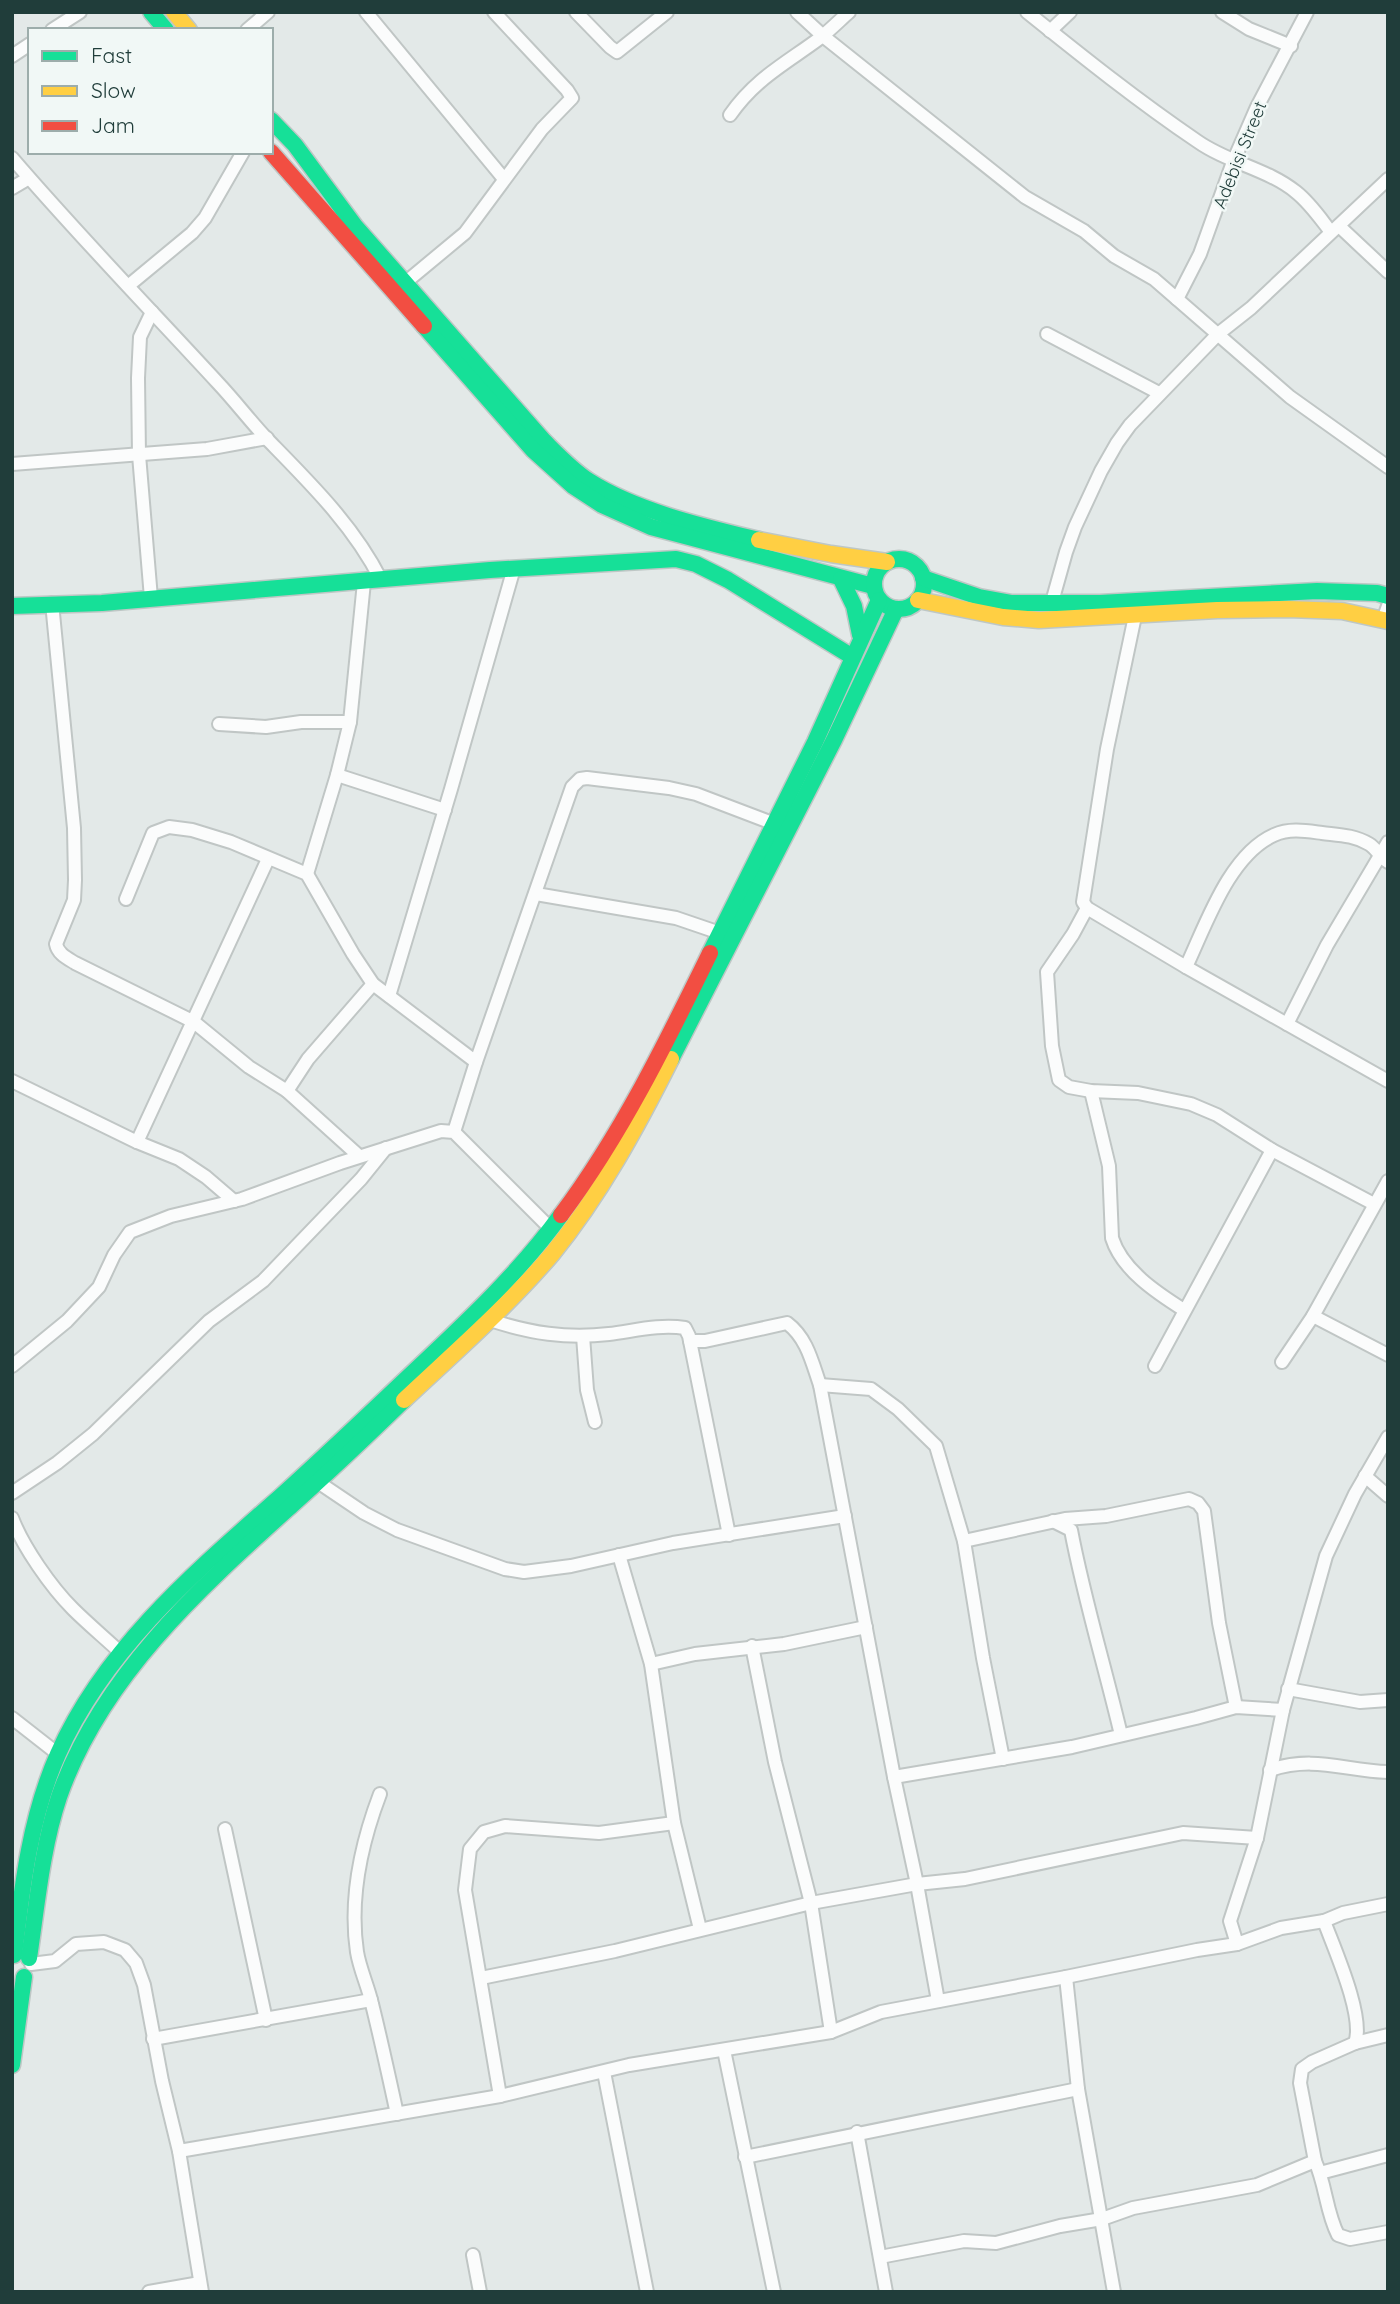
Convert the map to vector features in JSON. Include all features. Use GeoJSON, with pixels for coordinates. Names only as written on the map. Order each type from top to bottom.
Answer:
{"type":"FeatureCollection","features":[{"type":"Feature","properties":{"kind":"main road"},"geometry":{"type":"LineString","coordinates":[[150,12],[164,28]]}},
{"type":"Feature","properties":{"kind":"main road"},"geometry":{"type":"LineString","coordinates":[[174,12],[187,28]]}},
{"type":"Feature","properties":{"kind":"main road"},"geometry":{"type":"LineString","coordinates":[[273,122],[295,145],[355,226],[544,441],[561,459],[590,481],[623,498],[706,527],[825,555],[887,562],[904,559],[919,569],[923,578],[924,586],[918,600],[912,605],[896,609],[887,606],[876,593],[841,579],[620,516],[572,485],[533,450],[273,154]]}},
{"type":"Feature","properties":{"kind":"main road"},"geometry":{"type":"LineString","coordinates":[[12,606],[78,604],[514,568],[676,559],[696,564],[728,580],[851,656]]}},
{"type":"Feature","properties":{"kind":"main road"},"geometry":{"type":"LineString","coordinates":[[12,2065],[20,1964],[21,1897],[32,1841],[58,1754],[83,1708],[121,1653],[225,1544],[333,1448],[506,1285],[551,1229],[603,1154],[665,1045],[828,716],[876,593],[876,572],[887,562]]}},
{"type":"Feature","properties":{"kind":"main road"},"geometry":{"type":"LineString","coordinates":[[923,578],[994,601],[1052,602],[1076,611],[1135,616],[1217,610],[1325,609],[1386,616]]}},
{"type":"Feature","properties":{"kind":"main road"},"geometry":{"type":"LineString","coordinates":[[841,579],[854,606],[860,635]]}},
{"type":"Feature","properties":{"kind":"main road"},"geometry":{"type":"LineString","coordinates":[[918,600],[1003,617],[1325,591],[1388,582]]}},
{"type":"Feature","properties":{"kind":"main road"},"geometry":{"type":"LineString","coordinates":[[1325,591],[1377,593],[1388,596]]}},
{"type":"Feature","properties":{"kind":"main road"},"geometry":{"type":"LineString","coordinates":[[20,1964],[49,1832],[67,1775],[94,1719],[132,1667],[195,1596],[490,1320],[564,1239],[615,1161],[676,1050],[860,690],[896,609]]}},
{"type":"Feature","properties":{"kind":"street"},"geometry":{"type":"LineString","coordinates":[[55,28],[80,12]]}},
{"type":"Feature","properties":{"kind":"street"},"geometry":{"type":"LineString","coordinates":[[249,28],[268,12]]}},
{"type":"Feature","properties":{"kind":"street"},"geometry":{"type":"LineString","coordinates":[[366,12],[504,179]]}},
{"type":"Feature","properties":{"kind":"street"},"geometry":{"type":"LineString","coordinates":[[406,282],[465,233],[542,129],[572,98],[494,12]]}},
{"type":"Feature","properties":{"kind":"street"},"geometry":{"type":"LineString","coordinates":[[576,12],[617,51],[667,12]]}},
{"type":"Feature","properties":{"kind":"street"},"geometry":{"type":"LineString","coordinates":[[797,12],[823,36],[1025,197],[1084,231],[1114,256],[1154,279],[1290,397],[1388,467]]}},
{"type":"Feature","properties":{"kind":"street"},"geometry":{"type":"LineString","coordinates":[[730,115],[745,94],[766,75],[823,36],[849,12]]}},
{"type":"Feature","properties":{"kind":"street"},"geometry":{"type":"LineString","coordinates":[[1027,12],[1103,74],[1195,140],[1233,162],[1268,174],[1295,190],[1335,229],[1388,272]]}},
{"type":"Feature","properties":{"kind":"street"},"geometry":{"type":"LineString","coordinates":[[1050,31],[1070,12]]}},
{"type":"Feature","properties":{"kind":"street"},"geometry":{"type":"LineString","coordinates":[[1223,12],[1249,29],[1291,46]]}},
{"type":"Feature","properties":{"kind":"street","name":"Adebisi Street"},"geometry":{"type":"LineString","coordinates":[[1177,299],[1200,254],[1233,162],[1257,107],[1307,12]]}},
{"type":"Feature","properties":{"kind":"street"},"geometry":{"type":"LineString","coordinates":[[12,56],[28,45]]}},
{"type":"Feature","properties":{"kind":"street"},"geometry":{"type":"LineString","coordinates":[[128,286],[192,233],[205,218],[242,154]]}},
{"type":"Feature","properties":{"kind":"street"},"geometry":{"type":"LineString","coordinates":[[12,158],[302,473],[370,558],[381,580]]}},
{"type":"Feature","properties":{"kind":"street"},"geometry":{"type":"LineString","coordinates":[[12,188],[29,178]]}},
{"type":"Feature","properties":{"kind":"street"},"geometry":{"type":"LineString","coordinates":[[1052,602],[1066,552],[1101,471],[1117,443],[1159,393],[1218,334],[1251,308],[1388,179]]}},
{"type":"Feature","properties":{"kind":"street"},"geometry":{"type":"LineString","coordinates":[[150,598],[139,455],[138,352],[140,337],[152,312]]}},
{"type":"Feature","properties":{"kind":"street"},"geometry":{"type":"LineString","coordinates":[[1047,334],[1159,393]]}},
{"type":"Feature","properties":{"kind":"street"},"geometry":{"type":"LineString","coordinates":[[12,464],[207,449],[267,438]]}},
{"type":"Feature","properties":{"kind":"street"},"geometry":{"type":"LineString","coordinates":[[389,996],[514,568]]}},
{"type":"Feature","properties":{"kind":"street"},"geometry":{"type":"LineString","coordinates":[[307,874],[350,722],[364,582]]}},
{"type":"Feature","properties":{"kind":"street"},"geometry":{"type":"LineString","coordinates":[[52,603],[74,828],[75,880],[74,900],[56,944],[57,948],[75,963],[194,1022],[249,1067],[287,1091],[359,1156]]}},
{"type":"Feature","properties":{"kind":"street"},"geometry":{"type":"LineString","coordinates":[[1135,616],[1103,775],[1083,902],[1087,908],[1186,967],[1388,1082]]}},
{"type":"Feature","properties":{"kind":"street"},"geometry":{"type":"LineString","coordinates":[[219,724],[266,727],[301,722],[350,722]]}},
{"type":"Feature","properties":{"kind":"street"},"geometry":{"type":"LineString","coordinates":[[337,775],[444,810]]}},
{"type":"Feature","properties":{"kind":"street"},"geometry":{"type":"LineString","coordinates":[[454,1132],[572,788],[580,779],[669,788],[696,794],[775,824]]}},
{"type":"Feature","properties":{"kind":"street"},"geometry":{"type":"LineString","coordinates":[[126,899],[153,833],[169,827],[192,830],[231,842],[307,874],[373,984],[476,1062]]}},
{"type":"Feature","properties":{"kind":"street"},"geometry":{"type":"LineString","coordinates":[[1186,967],[1234,871],[1250,851],[1275,835],[1302,830],[1350,836],[1371,845],[1383,859]]}},
{"type":"Feature","properties":{"kind":"street"},"geometry":{"type":"LineString","coordinates":[[1287,1024],[1327,945],[1383,859],[1388,842]]}},
{"type":"Feature","properties":{"kind":"street"},"geometry":{"type":"LineString","coordinates":[[137,1142],[268,859]]}},
{"type":"Feature","properties":{"kind":"street"},"geometry":{"type":"LineString","coordinates":[[536,894],[676,918],[720,933]]}},
{"type":"Feature","properties":{"kind":"street"},"geometry":{"type":"LineString","coordinates":[[1087,908],[1047,972],[1052,1046],[1059,1080],[1069,1087],[1138,1093],[1191,1104],[1217,1115],[1272,1150],[1374,1203]]}},
{"type":"Feature","properties":{"kind":"street"},"geometry":{"type":"LineString","coordinates":[[287,1091],[336,1023],[373,984]]}},
{"type":"Feature","properties":{"kind":"street"},"geometry":{"type":"LineString","coordinates":[[12,1081],[137,1142],[179,1159],[234,1201]]}},
{"type":"Feature","properties":{"kind":"street"},"geometry":{"type":"LineString","coordinates":[[1091,1091],[1109,1166],[1112,1238],[1115,1249],[1153,1290],[1184,1310]]}},
{"type":"Feature","properties":{"kind":"street"},"geometry":{"type":"LineString","coordinates":[[12,1366],[67,1321],[99,1287],[114,1255],[130,1232],[171,1216],[234,1201],[359,1156],[441,1131],[454,1132],[551,1229]]}},
{"type":"Feature","properties":{"kind":"street"},"geometry":{"type":"LineString","coordinates":[[12,1493],[57,1463],[93,1434],[209,1321],[263,1281],[362,1180],[387,1148]]}},
{"type":"Feature","properties":{"kind":"street"},"geometry":{"type":"LineString","coordinates":[[1155,1366],[1272,1150]]}},
{"type":"Feature","properties":{"kind":"street"},"geometry":{"type":"LineString","coordinates":[[1282,1362],[1313,1316],[1388,1181]]}},
{"type":"Feature","properties":{"kind":"street"},"geometry":{"type":"LineString","coordinates":[[1313,1316],[1388,1355]]}},
{"type":"Feature","properties":{"kind":"street"},"geometry":{"type":"LineString","coordinates":[[490,1320],[545,1335],[583,1336],[671,1326],[685,1328],[729,1535]]}},
{"type":"Feature","properties":{"kind":"street"},"geometry":{"type":"LineString","coordinates":[[690,1342],[787,1323],[799,1332],[820,1385],[894,1777],[917,1884],[937,2001]]}},
{"type":"Feature","properties":{"kind":"street"},"geometry":{"type":"LineString","coordinates":[[583,1336],[587,1390],[595,1422]]}},
{"type":"Feature","properties":{"kind":"street"},"geometry":{"type":"LineString","coordinates":[[820,1385],[871,1390],[898,1409],[936,1446],[964,1541],[1003,1759]]}},
{"type":"Feature","properties":{"kind":"street"},"geometry":{"type":"LineString","coordinates":[[1237,1944],[1230,1921],[1257,1838],[1288,1689],[1326,1556],[1365,1476],[1388,1437]]}},
{"type":"Feature","properties":{"kind":"street"},"geometry":{"type":"LineString","coordinates":[[1365,1476],[1388,1496]]}},
{"type":"Feature","properties":{"kind":"street"},"geometry":{"type":"LineString","coordinates":[[318,1482],[364,1513],[397,1530],[505,1569],[524,1572],[571,1566],[673,1544],[845,1516]]}},
{"type":"Feature","properties":{"kind":"street"},"geometry":{"type":"LineString","coordinates":[[964,1541],[1053,1521],[1106,1516],[1189,1499],[1198,1503],[1204,1511],[1219,1623],[1236,1707]]}},
{"type":"Feature","properties":{"kind":"street"},"geometry":{"type":"LineString","coordinates":[[12,1518],[18,1533],[59,1593],[121,1653]]}},
{"type":"Feature","properties":{"kind":"street"},"geometry":{"type":"LineString","coordinates":[[1053,1521],[1071,1530],[1079,1572],[1121,1735]]}},
{"type":"Feature","properties":{"kind":"street"},"geometry":{"type":"LineString","coordinates":[[618,1555],[651,1664],[674,1823],[700,1929]]}},
{"type":"Feature","properties":{"kind":"street"},"geometry":{"type":"LineString","coordinates":[[651,1664],[695,1654],[784,1644],[866,1627]]}},
{"type":"Feature","properties":{"kind":"street"},"geometry":{"type":"LineString","coordinates":[[752,1646],[775,1762],[811,1903],[831,2032]]}},
{"type":"Feature","properties":{"kind":"street"},"geometry":{"type":"LineString","coordinates":[[1288,1689],[1360,1702],[1388,1700]]}},
{"type":"Feature","properties":{"kind":"street"},"geometry":{"type":"LineString","coordinates":[[894,1777],[1072,1747],[1236,1707],[1283,1710]]}},
{"type":"Feature","properties":{"kind":"street"},"geometry":{"type":"LineString","coordinates":[[12,1718],[58,1754]]}},
{"type":"Feature","properties":{"kind":"street"},"geometry":{"type":"LineString","coordinates":[[1270,1770],[1287,1764],[1332,1764],[1388,1772]]}},
{"type":"Feature","properties":{"kind":"street"},"geometry":{"type":"LineString","coordinates":[[380,1794],[359,1860],[355,1894],[357,1952],[397,2114]]}},
{"type":"Feature","properties":{"kind":"street"},"geometry":{"type":"LineString","coordinates":[[500,2096],[465,1890],[470,1849],[484,1832],[505,1826],[599,1833],[674,1823]]}},
{"type":"Feature","properties":{"kind":"street"},"geometry":{"type":"LineString","coordinates":[[225,1829],[266,2020]]}},
{"type":"Feature","properties":{"kind":"street"},"geometry":{"type":"LineString","coordinates":[[481,1978],[615,1951],[811,1903],[917,1884],[965,1879],[1184,1833],[1257,1838]]}},
{"type":"Feature","properties":{"kind":"street"},"geometry":{"type":"LineString","coordinates":[[179,2151],[500,2096],[629,2065],[831,2032],[881,2012],[1237,1944],[1281,1928],[1324,1921],[1343,1913],[1388,1904]]}},
{"type":"Feature","properties":{"kind":"street"},"geometry":{"type":"LineString","coordinates":[[1324,1921],[1349,1988],[1359,2034],[1355,2043]]}},
{"type":"Feature","properties":{"kind":"street"},"geometry":{"type":"LineString","coordinates":[[20,1964],[55,1961],[76,1944],[104,1942],[125,1950],[136,1963],[144,1985],[153,2039],[179,2151],[201,2287],[149,2292]]}},
{"type":"Feature","properties":{"kind":"street"},"geometry":{"type":"LineString","coordinates":[[1066,1978],[1079,2089],[1114,2292]]}},
{"type":"Feature","properties":{"kind":"street"},"geometry":{"type":"LineString","coordinates":[[153,2039],[371,2000]]}},
{"type":"Feature","properties":{"kind":"street"},"geometry":{"type":"LineString","coordinates":[[1388,2035],[1355,2043],[1312,2062],[1302,2068],[1300,2083],[1317,2167],[1331,2222],[1338,2235],[1350,2239],[1388,2232]]}},
{"type":"Feature","properties":{"kind":"street"},"geometry":{"type":"LineString","coordinates":[[724,2050],[774,2292]]}},
{"type":"Feature","properties":{"kind":"street"},"geometry":{"type":"LineString","coordinates":[[604,2072],[647,2292]]}},
{"type":"Feature","properties":{"kind":"street"},"geometry":{"type":"LineString","coordinates":[[745,2157],[1079,2089]]}},
{"type":"Feature","properties":{"kind":"street"},"geometry":{"type":"LineString","coordinates":[[858,2133],[886,2292]]}},
{"type":"Feature","properties":{"kind":"street"},"geometry":{"type":"LineString","coordinates":[[880,2257],[964,2241],[996,2243],[1060,2226],[1102,2219],[1133,2208],[1257,2185],[1317,2167],[1388,2155]]}},
{"type":"Feature","properties":{"kind":"street"},"geometry":{"type":"LineString","coordinates":[[473,2255],[480,2292]]}},
{"type":"Feature","properties":{"kind":"traffic: fast"},"geometry":{"type":"LineString","coordinates":[[151,12],[164,28]]}},
{"type":"Feature","properties":{"kind":"traffic: fast"},"geometry":{"type":"LineString","coordinates":[[273,122],[295,145],[355,226],[544,441],[571,467],[589,481],[628,501],[694,524],[759,540]]}},
{"type":"Feature","properties":{"kind":"traffic: fast"},"geometry":{"type":"LineString","coordinates":[[424,326],[533,450],[573,486],[602,505],[651,527],[873,586]]}},
{"type":"Feature","properties":{"kind":"traffic: fast"},"geometry":{"type":"LineString","coordinates":[[12,606],[102,603],[490,570],[676,559],[696,564],[728,580],[851,656]]}},
{"type":"Feature","properties":{"kind":"traffic: fast"},"geometry":{"type":"LineString","coordinates":[[899,559],[917,566],[924,584],[917,602],[899,609],[881,602],[874,584],[881,566],[899,559]]}},
{"type":"Feature","properties":{"kind":"traffic: fast"},"geometry":{"type":"LineString","coordinates":[[923,578],[979,597],[1012,603],[1100,603],[1317,591],[1377,593],[1388,596]]}},
{"type":"Feature","properties":{"kind":"traffic: fast"},"geometry":{"type":"LineString","coordinates":[[841,579],[854,606],[860,635]]}},
{"type":"Feature","properties":{"kind":"traffic: fast"},"geometry":{"type":"LineString","coordinates":[[710,953],[815,742],[879,600]]}},
{"type":"Feature","properties":{"kind":"traffic: fast"},"geometry":{"type":"LineString","coordinates":[[671,1059],[834,740],[896,609]]}},
{"type":"Feature","properties":{"kind":"traffic: fast"},"geometry":{"type":"LineString","coordinates":[[14,1955],[24,1878],[40,1802],[58,1754],[101,1680],[155,1613],[467,1321],[525,1260],[561,1215]]}},
{"type":"Feature","properties":{"kind":"traffic: fast"},"geometry":{"type":"LineString","coordinates":[[29,1958],[53,1816],[77,1753],[100,1712],[127,1673],[189,1602],[404,1400]]}},
{"type":"Feature","properties":{"kind":"traffic: fast"},"geometry":{"type":"LineString","coordinates":[[12,2065],[24,1977]]}},
{"type":"Feature","properties":{"kind":"traffic: slow"},"geometry":{"type":"LineString","coordinates":[[174,12],[187,28]]}},
{"type":"Feature","properties":{"kind":"traffic: slow"},"geometry":{"type":"LineString","coordinates":[[759,540],[887,562]]}},
{"type":"Feature","properties":{"kind":"traffic: slow"},"geometry":{"type":"LineString","coordinates":[[918,600],[1003,617],[1039,620],[1217,610],[1288,609],[1342,611],[1388,621]]}},
{"type":"Feature","properties":{"kind":"traffic: slow"},"geometry":{"type":"LineString","coordinates":[[404,1400],[499,1311],[552,1254],[617,1160],[671,1059]]}},
{"type":"Feature","properties":{"kind":"traffic: jam"},"geometry":{"type":"LineString","coordinates":[[273,154],[424,326]]}},
{"type":"Feature","properties":{"kind":"traffic: jam"},"geometry":{"type":"LineString","coordinates":[[561,1215],[623,1121],[710,953]]}}]}
